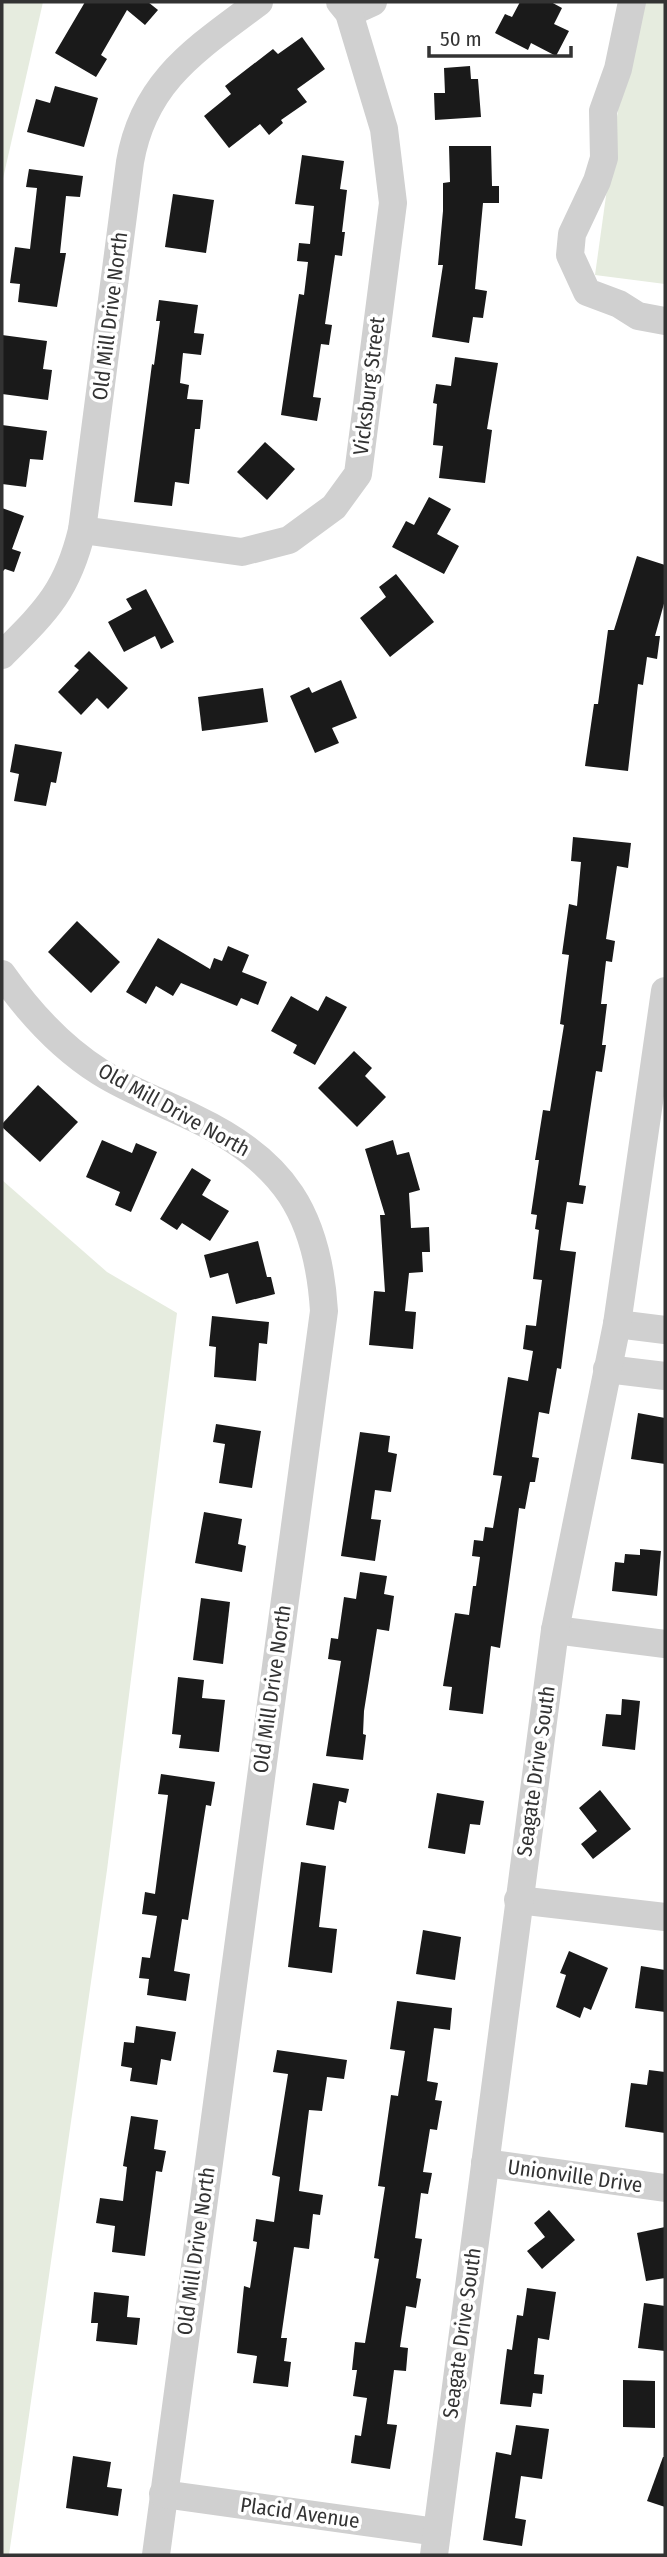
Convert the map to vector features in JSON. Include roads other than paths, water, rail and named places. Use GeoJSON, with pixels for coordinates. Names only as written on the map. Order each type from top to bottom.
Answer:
{"type":"FeatureCollection","features":[{"type":"Feature","properties":{"kind":"street","name":"Old Mill Drive North"},"geometry":{"type":"LineString","coordinates":[[2,655],[60,592],[70,572],[82,530],[134,137],[142,116],[168,76],[183,60],[259,2]]}},
{"type":"Feature","properties":{"kind":"street"},"geometry":{"type":"LineString","coordinates":[[632,2],[618,69],[603,111],[604,158],[597,181],[572,234],[569,255],[587,292],[619,304],[638,316],[665,321]]}},
{"type":"Feature","properties":{"kind":"street","name":"Vicksburg Street"},"geometry":{"type":"LineString","coordinates":[[82,530],[242,552],[289,540],[334,507],[358,474],[393,203],[384,129],[354,6]]}},
{"type":"Feature","properties":{"kind":"street","name":"Old Mill Drive North"},"geometry":{"type":"LineString","coordinates":[[2,974],[30,1010],[98,1071],[230,1137],[256,1154],[272,1169],[298,1205],[308,1227],[321,1279],[324,1311],[156,2555]]}},
{"type":"Feature","properties":{"kind":"street","name":"Seagate Drive South"},"geometry":{"type":"LineString","coordinates":[[435,2543],[555,1630],[617,1324],[659,1074],[665,991]]}},
{"type":"Feature","properties":{"kind":"street"},"geometry":{"type":"LineString","coordinates":[[617,1324],[665,1330]]}},
{"type":"Feature","properties":{"kind":"street"},"geometry":{"type":"LineString","coordinates":[[607,1368],[665,1376]]}},
{"type":"Feature","properties":{"kind":"street"},"geometry":{"type":"LineString","coordinates":[[555,1630],[665,1644]]}},
{"type":"Feature","properties":{"kind":"street"},"geometry":{"type":"LineString","coordinates":[[518,1900],[665,1917]]}},
{"type":"Feature","properties":{"kind":"street","name":"Unionville Drive"},"geometry":{"type":"LineString","coordinates":[[485,2163],[665,2188]]}},
{"type":"Feature","properties":{"kind":"street","name":"Placid Avenue"},"geometry":{"type":"LineString","coordinates":[[163,2494],[435,2543]]}}]}
